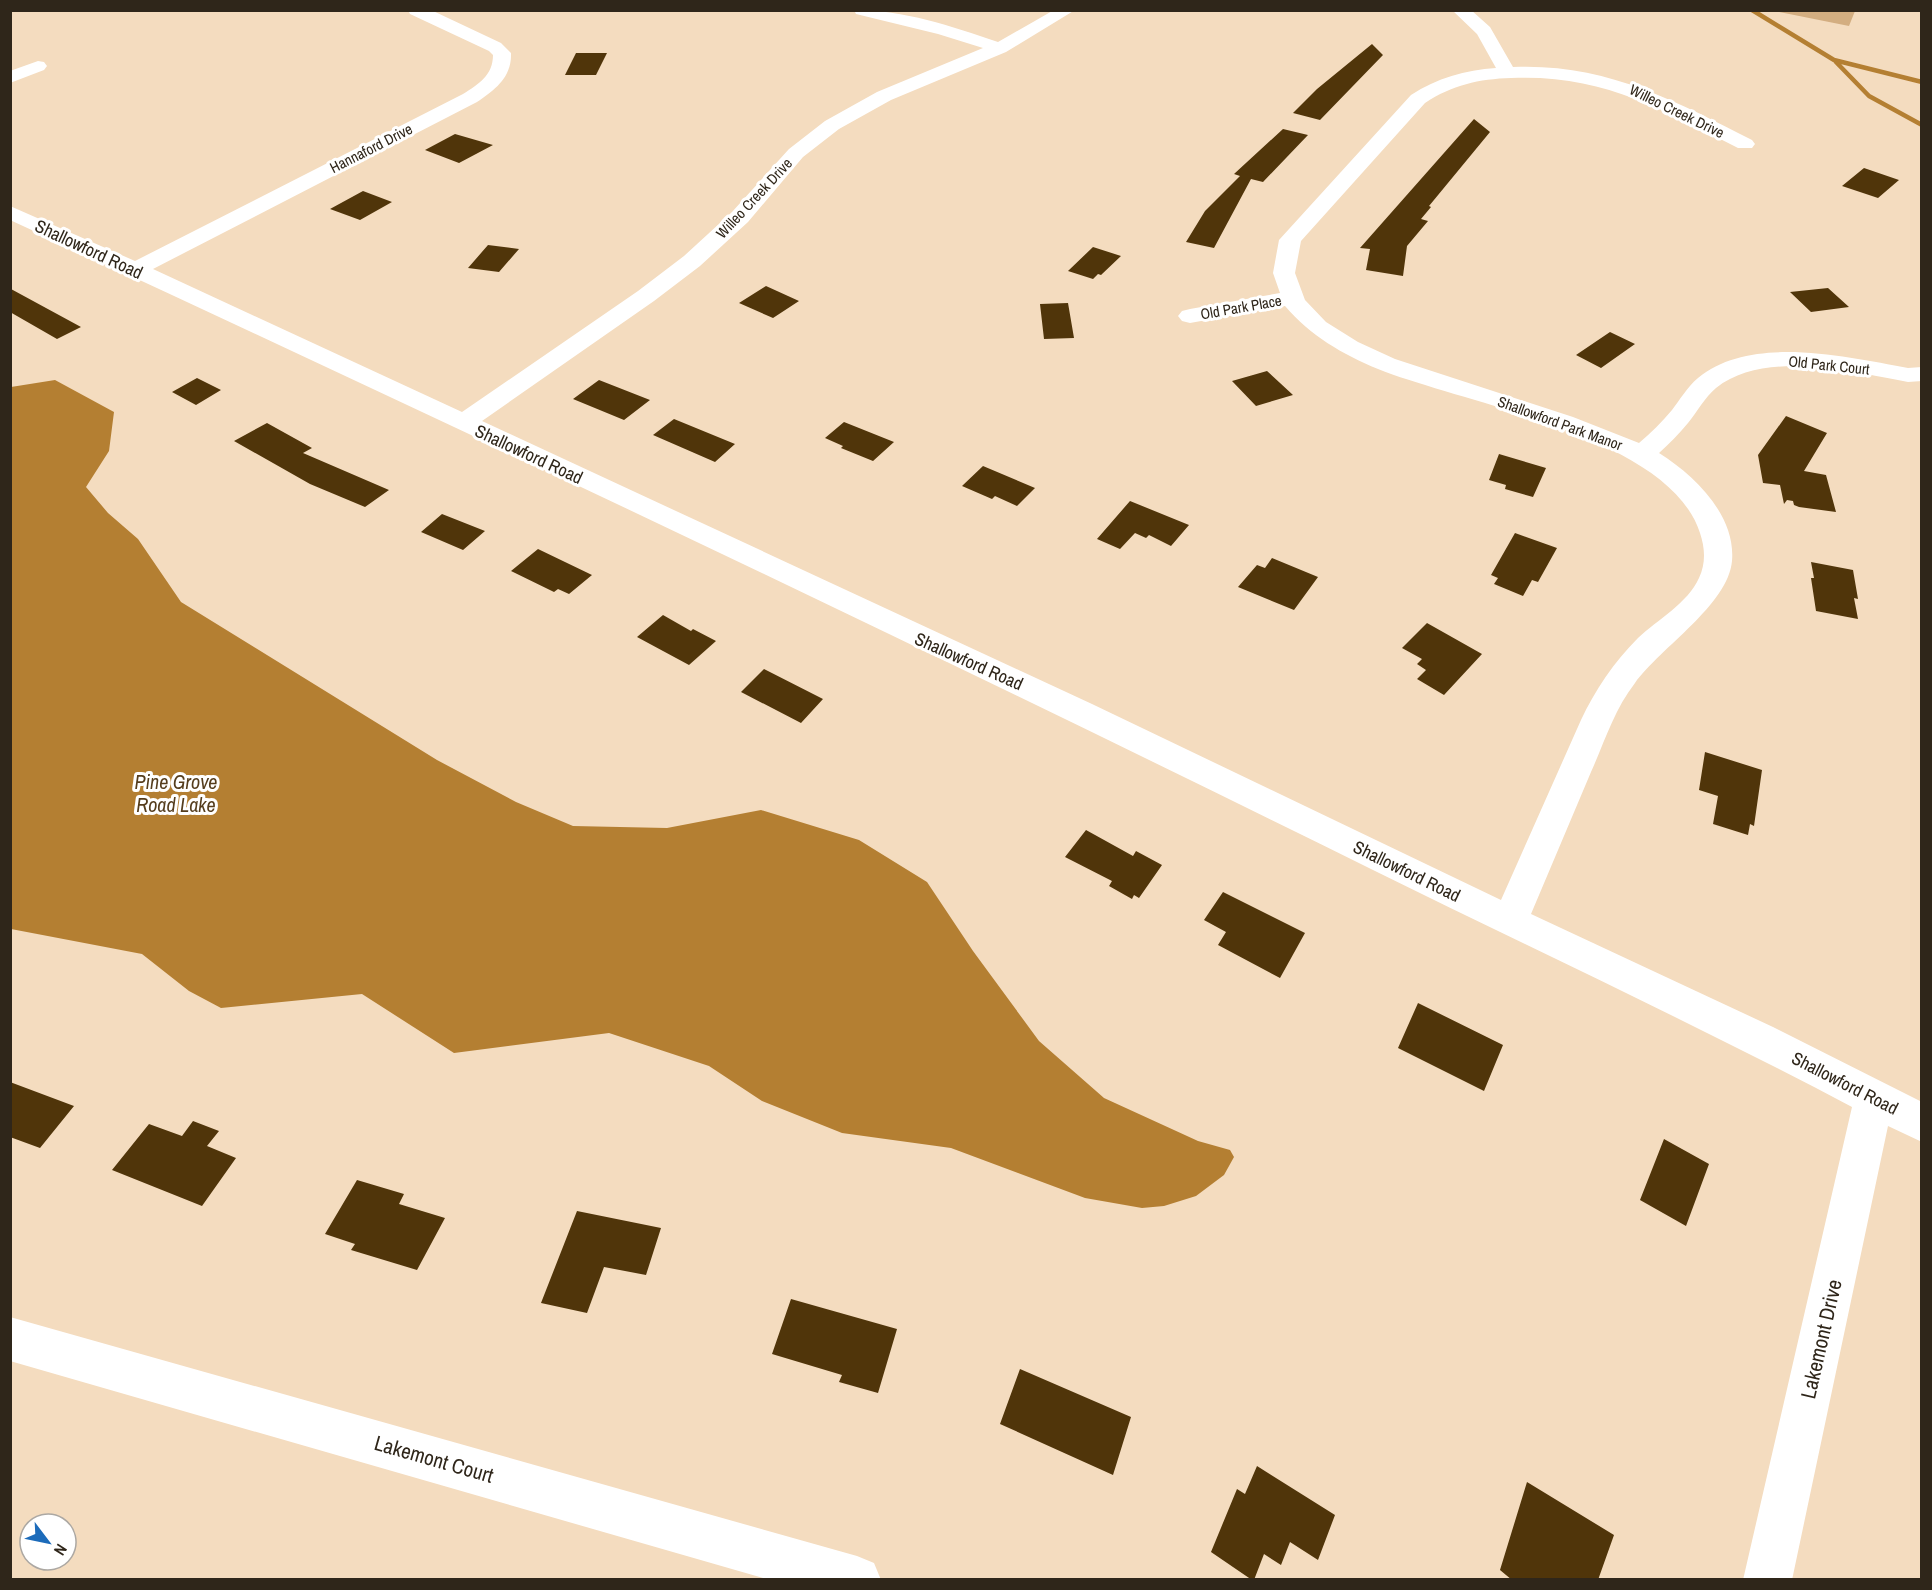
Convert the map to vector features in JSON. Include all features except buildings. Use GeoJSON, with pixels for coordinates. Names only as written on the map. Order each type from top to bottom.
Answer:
{"type":"FeatureCollection","features":[{"type":"Feature","properties":{"kind":"street","name":"Hannaford Drive"},"geometry":{"type":"LineString","coordinates":[[135,270],[470,98],[496,77],[503,61],[502,53],[495,47],[416,10]]}},
{"type":"Feature","properties":{"kind":"street"},"geometry":{"type":"LineString","coordinates":[[862,10],[944,30],[1000,48]]}},
{"type":"Feature","properties":{"kind":"street","name":"Willeo Creek Drive"},"geometry":{"type":"LineString","coordinates":[[463,423],[646,296],[692,261],[740,217],[796,153],[832,124],[884,96],[1000,48],[1067,10]]}},
{"type":"Feature","properties":{"kind":"street"},"geometry":{"type":"LineString","coordinates":[[1460,10],[1484,31],[1507,72]]}},
{"type":"Feature","properties":{"kind":"street"},"geometry":{"type":"LineString","coordinates":[[10,78],[38,66]]}},
{"type":"Feature","properties":{"kind":"street","name":"Willeo Creek Drive"},"geometry":{"type":"LineString","coordinates":[[1507,72],[1561,72],[1617,83],[1652,96],[1745,144]]}},
{"type":"Feature","properties":{"kind":"street","name":"Shallowford Park Manor"},"geometry":{"type":"LineString","coordinates":[[1507,72],[1453,80],[1432,88],[1418,99],[1290,240],[1283,254],[1282,268],[1284,283],[1292,298],[1305,315],[1321,329],[1366,355],[1596,433],[1642,454],[1676,478],[1702,506],[1717,536],[1717,567],[1705,593],[1647,647],[1605,703],[1510,921]]}},
{"type":"Feature","properties":{"kind":"street","name":"Shallowford Road"},"geometry":{"type":"LineString","coordinates":[[10,212],[311,350],[1081,712],[1510,921],[1760,1039],[1922,1123]]}},
{"type":"Feature","properties":{"kind":"street","name":"Old Park Place"},"geometry":{"type":"LineString","coordinates":[[1190,316],[1292,298]]}},
{"type":"Feature","properties":{"kind":"street","name":"Old Park Court"},"geometry":{"type":"LineString","coordinates":[[1642,454],[1670,429],[1707,382],[1721,373],[1742,365],[1773,360],[1807,359],[1915,374]]}},
{"type":"Feature","properties":{"kind":"street","name":"Lakemont Drive"},"geometry":{"type":"LineString","coordinates":[[1767,1580],[1874,1098]]}},
{"type":"Feature","properties":{"kind":"street","name":"Lakemont Court"},"geometry":{"type":"LineString","coordinates":[[10,1339],[857,1580]]}},
{"type":"Feature","properties":{"kind":"shaded area"},"geometry":{"type":"Polygon","coordinates":[[[1855,10],[1849,26],[1774,11],[1855,10]]]}},
{"type":"Feature","properties":{"kind":"water","name":"Pine Grove Road Lake"},"geometry":{"type":"Polygon","coordinates":[[[55,380],[114,412],[109,451],[86,487],[108,513],[138,539],[181,602],[437,760],[516,802],[573,826],[667,828],[761,810],[859,840],[927,882],[973,951],[1039,1041],[1104,1098],[1198,1141],[1230,1150],[1234,1157],[1224,1175],[1196,1196],[1164,1206],[1142,1208],[1085,1198],[951,1148],[842,1133],[762,1101],[709,1066],[609,1033],[454,1053],[362,994],[221,1008],[189,991],[142,954],[11,929],[11,387],[55,380]]]}},
{"type":"Feature","properties":{"kind":"waterway"},"geometry":{"type":"LineString","coordinates":[[1752,10],[1834,60],[1922,82]]}},
{"type":"Feature","properties":{"kind":"waterway"},"geometry":{"type":"LineString","coordinates":[[1836,62],[1869,96],[1922,125]]}}]}
